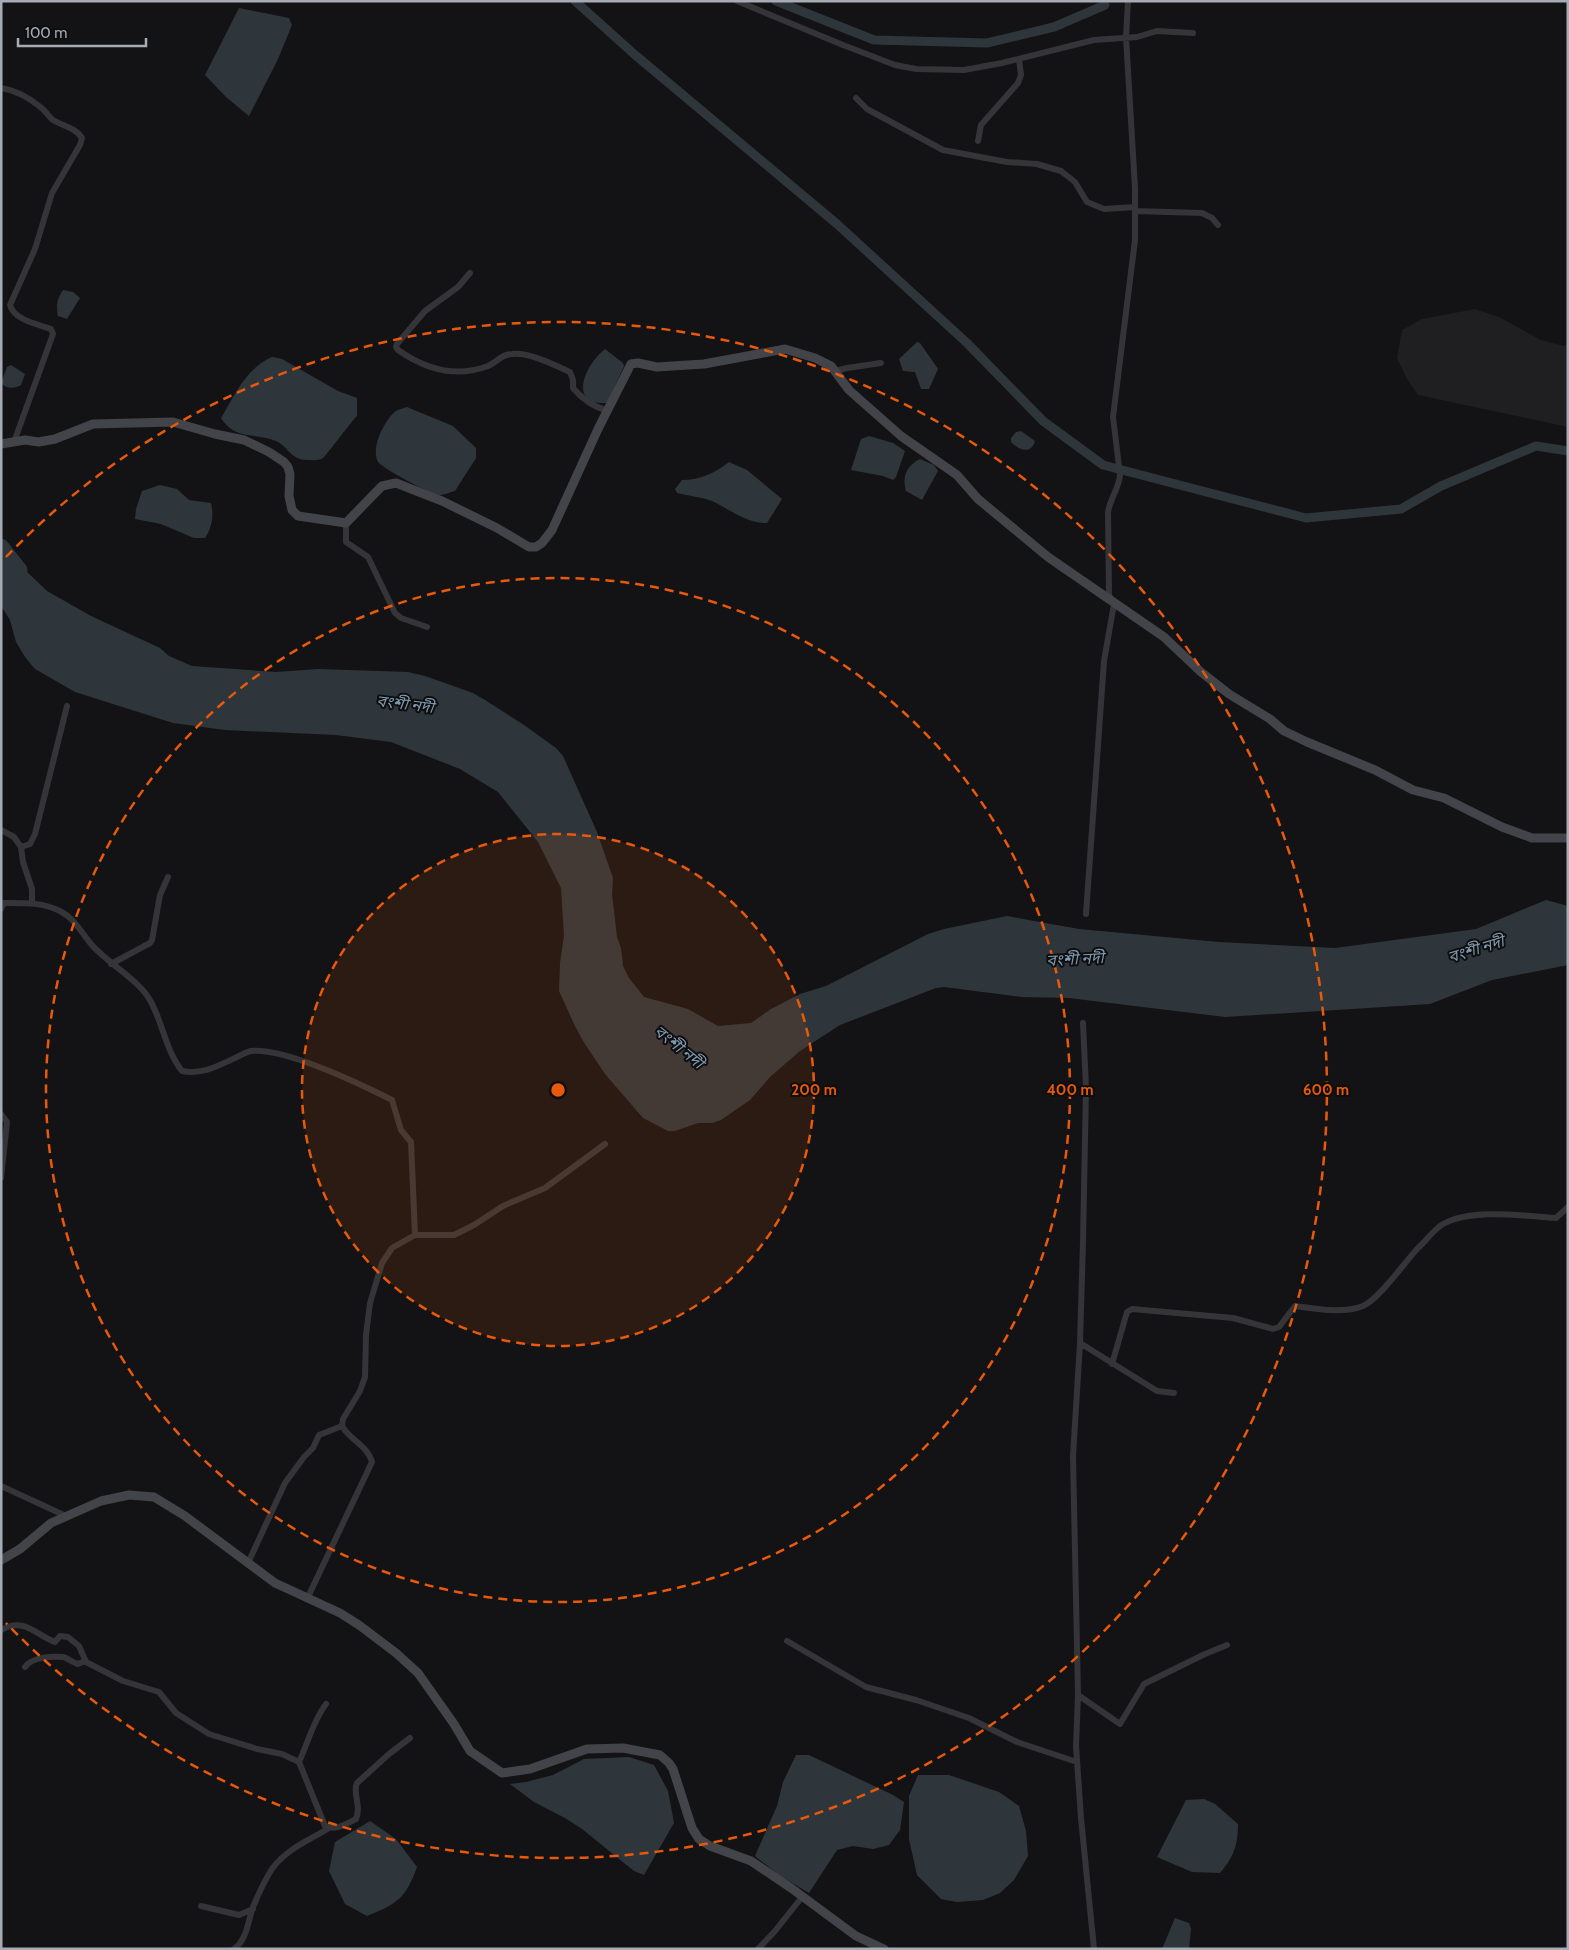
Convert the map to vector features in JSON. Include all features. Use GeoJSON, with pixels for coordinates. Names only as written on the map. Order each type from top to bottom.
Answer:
{"type":"FeatureCollection","features":[{"type":"Feature","properties":{"kind":"street"},"geometry":{"type":"LineString","coordinates":[[737,1],[843,45],[895,64],[916,69],[964,70],[1019,59],[1094,40],[1137,37],[1157,31],[1193,33]]}},
{"type":"Feature","properties":{"kind":"street"},"geometry":{"type":"LineString","coordinates":[[1086,914],[1104,661],[1114,604],[1109,594],[1108,512],[1110,502],[1120,482],[1120,475],[1113,417],[1135,240],[1126,37],[1128,1]]}},
{"type":"Feature","properties":{"kind":"street"},"geometry":{"type":"LineString","coordinates":[[978,141],[981,125],[1018,83],[1021,75],[1019,59]]}},
{"type":"Feature","properties":{"kind":"street"},"geometry":{"type":"LineString","coordinates":[[1,88],[11,89],[35,103],[52,119],[79,132],[82,138],[80,145],[52,193],[35,249],[10,305],[12,311],[18,317],[51,329],[53,334],[14,442]]}},
{"type":"Feature","properties":{"kind":"street"},"geometry":{"type":"LineString","coordinates":[[856,98],[867,109],[943,150],[1007,162],[1037,164],[1060,171],[1075,182],[1087,202],[1104,208],[1202,213],[1212,218],[1218,225]]}},
{"type":"Feature","properties":{"kind":"street"},"geometry":{"type":"LineString","coordinates":[[470,273],[458,288],[425,311],[397,344],[398,350],[429,367],[454,372],[488,366],[505,354],[516,354],[549,362],[570,372],[573,388],[585,400],[608,411]]}},
{"type":"Feature","properties":{"kind":"street"},"geometry":{"type":"LineString","coordinates":[[427,627],[401,618],[395,613],[368,557],[346,542],[346,522],[382,486],[396,483],[449,505],[529,547],[536,547],[542,543],[552,530],[631,364],[657,368],[704,364],[785,349],[815,358],[831,366],[850,390],[901,436],[956,476],[978,499],[1048,557],[1164,637],[1201,672],[1229,694],[1270,719],[1284,731],[1376,770],[1413,790],[1444,798],[1502,827],[1532,838],[1568,838]]}},
{"type":"Feature","properties":{"kind":"street"},"geometry":{"type":"LineString","coordinates":[[835,371],[881,363]]}},
{"type":"Feature","properties":{"kind":"street"},"geometry":{"type":"LineString","coordinates":[[1,444],[25,440],[39,442],[55,439],[94,424],[173,422],[244,440],[269,452],[288,467],[289,496],[292,510],[298,516],[346,522]]}},
{"type":"Feature","properties":{"kind":"street"},"geometry":{"type":"LineString","coordinates":[[21,846],[30,844],[35,834],[67,706]]}},
{"type":"Feature","properties":{"kind":"street"},"geometry":{"type":"LineString","coordinates":[[1,830],[14,837],[21,846],[23,862],[32,889],[32,903]]}},
{"type":"Feature","properties":{"kind":"street"},"geometry":{"type":"LineString","coordinates":[[111,964],[150,943],[152,940],[160,895],[168,876]]}},
{"type":"Feature","properties":{"kind":"street"},"geometry":{"type":"LineString","coordinates":[[2,905],[32,903],[50,907],[70,917],[91,945],[144,992],[151,1001],[174,1061],[182,1071],[194,1073],[206,1071],[249,1051],[270,1052],[322,1069],[392,1100],[401,1130],[411,1142],[415,1235]]}},
{"type":"Feature","properties":{"kind":"street"},"geometry":{"type":"LineString","coordinates":[[1083,1023],[1086,1088],[1080,1343],[1073,1456],[1078,1695],[1077,1762],[1094,1949]]}},
{"type":"Feature","properties":{"kind":"street"},"geometry":{"type":"LineString","coordinates":[[1,1114],[7,1122],[1,1178]]}},
{"type":"Feature","properties":{"kind":"street"},"geometry":{"type":"LineString","coordinates":[[248,1563],[288,1478],[313,1448],[319,1435],[342,1426],[365,1377],[366,1335],[370,1303],[382,1264],[392,1248],[415,1235],[454,1235],[474,1225],[503,1206],[545,1188],[605,1144]]}},
{"type":"Feature","properties":{"kind":"street"},"geometry":{"type":"LineString","coordinates":[[1112,1364],[1127,1312],[1132,1309],[1233,1318],[1273,1329],[1279,1327],[1295,1306],[1346,1310],[1365,1305],[1385,1287],[1408,1259],[1441,1225],[1462,1217],[1505,1215],[1556,1218],[1568,1207]]}},
{"type":"Feature","properties":{"kind":"street"},"geometry":{"type":"LineString","coordinates":[[1080,1343],[1157,1390],[1174,1393]]}},
{"type":"Feature","properties":{"kind":"street"},"geometry":{"type":"LineString","coordinates":[[307,1599],[372,1462],[367,1451],[347,1435],[342,1426]]}},
{"type":"Feature","properties":{"kind":"street"},"geometry":{"type":"LineString","coordinates":[[1,1486],[66,1516]]}},
{"type":"Feature","properties":{"kind":"street"},"geometry":{"type":"LineString","coordinates":[[1,1560],[20,1549],[51,1523],[66,1516],[101,1502],[129,1495],[154,1497],[170,1506],[275,1582],[359,1624],[418,1673],[454,1724],[470,1751],[499,1771],[504,1774],[530,1769],[587,1749],[623,1748],[660,1755],[670,1763],[673,1769],[692,1828],[699,1839],[710,1846],[750,1861],[856,1936],[884,1949]]}},
{"type":"Feature","properties":{"kind":"street"},"geometry":{"type":"LineString","coordinates":[[1,1630],[12,1624],[23,1625],[55,1642],[60,1636],[68,1637],[79,1646],[85,1661],[122,1682],[159,1692],[176,1713],[209,1734],[257,1750],[282,1754],[299,1762],[325,1826],[329,1828]]}},
{"type":"Feature","properties":{"kind":"street"},"geometry":{"type":"LineString","coordinates":[[787,1641],[866,1687],[916,1700],[969,1718],[1018,1742],[1077,1762]]}},
{"type":"Feature","properties":{"kind":"street"},"geometry":{"type":"LineString","coordinates":[[1078,1695],[1120,1724],[1144,1684],[1205,1654],[1227,1646]]}},
{"type":"Feature","properties":{"kind":"street"},"geometry":{"type":"LineString","coordinates":[[25,1667],[32,1661],[41,1658],[64,1657],[78,1664],[85,1661]]}},
{"type":"Feature","properties":{"kind":"street"},"geometry":{"type":"LineString","coordinates":[[299,1762],[318,1714],[326,1704]]}},
{"type":"Feature","properties":{"kind":"street"},"geometry":{"type":"LineString","coordinates":[[234,1949],[245,1934],[252,1909],[272,1869],[283,1856],[329,1828],[337,1828],[356,1819],[359,1811],[355,1788],[357,1783],[410,1738]]}},
{"type":"Feature","properties":{"kind":"street"},"geometry":{"type":"LineString","coordinates":[[758,1949],[775,1931],[802,1896]]}},
{"type":"Feature","properties":{"kind":"street"},"geometry":{"type":"LineString","coordinates":[[201,1906],[239,1914],[252,1909]]}},
{"type":"Feature","properties":{"kind":"shaded area"},"geometry":{"type":"Polygon","coordinates":[[[1475,309],[1499,317],[1541,340],[1564,346],[1568,344],[1568,427],[1418,395],[1407,379],[1397,358],[1402,330],[1422,319],[1475,309]]]}},
{"type":"Feature","properties":{"kind":"water"},"geometry":{"type":"Polygon","coordinates":[[[239,8],[289,18],[292,25],[278,59],[249,116],[226,97],[205,75],[239,8]]]}},
{"type":"Feature","properties":{"kind":"water"},"geometry":{"type":"Polygon","coordinates":[[[63,290],[73,292],[80,298],[67,319],[58,316],[57,312],[59,296],[63,290]]]}},
{"type":"Feature","properties":{"kind":"water"},"geometry":{"type":"Polygon","coordinates":[[[917,342],[920,343],[938,369],[929,389],[921,389],[915,372],[903,371],[899,359],[917,342]]]}},
{"type":"Feature","properties":{"kind":"water"},"geometry":{"type":"Polygon","coordinates":[[[605,349],[623,363],[624,366],[607,403],[594,402],[587,398],[583,391],[584,382],[586,373],[605,349]]]}},
{"type":"Feature","properties":{"kind":"water"},"geometry":{"type":"Polygon","coordinates":[[[272,357],[282,359],[338,391],[357,398],[357,416],[321,459],[308,460],[297,458],[276,441],[239,433],[227,425],[221,418],[242,383],[255,368],[272,357]]]}},
{"type":"Feature","properties":{"kind":"water"},"geometry":{"type":"Polygon","coordinates":[[[11,365],[25,374],[21,385],[13,388],[1,383],[7,367],[11,365]]]}},
{"type":"Feature","properties":{"kind":"water"},"geometry":{"type":"Polygon","coordinates":[[[407,407],[453,426],[476,448],[476,458],[455,491],[442,495],[435,494],[408,481],[379,463],[376,451],[383,428],[396,411],[407,407]]]}},
{"type":"Feature","properties":{"kind":"water"},"geometry":{"type":"Polygon","coordinates":[[[1021,431],[1035,441],[1028,450],[1021,449],[1011,442],[1011,438],[1016,432],[1021,431]]]}},
{"type":"Feature","properties":{"kind":"water"},"geometry":{"type":"Polygon","coordinates":[[[869,436],[893,443],[905,451],[896,477],[893,480],[883,476],[851,470],[861,439],[869,436]]]}},
{"type":"Feature","properties":{"kind":"water"},"geometry":{"type":"Polygon","coordinates":[[[920,459],[934,465],[938,471],[922,500],[906,491],[905,481],[908,469],[920,459]]]}},
{"type":"Feature","properties":{"kind":"water"},"geometry":{"type":"Polygon","coordinates":[[[729,462],[747,470],[782,499],[767,523],[746,519],[712,501],[677,493],[675,489],[682,480],[695,479],[707,475],[729,462]]]}},
{"type":"Feature","properties":{"kind":"water"},"geometry":{"type":"Polygon","coordinates":[[[160,485],[177,489],[189,500],[211,503],[212,521],[205,538],[194,538],[161,524],[135,519],[142,491],[160,485]]]}},
{"type":"Feature","properties":{"kind":"water"},"geometry":{"type":"Polygon","coordinates":[[[1,547],[47,591],[91,616],[160,648],[169,656],[192,666],[276,672],[318,669],[408,672],[473,693],[524,725],[556,748],[563,756],[597,832],[613,878],[612,894],[617,937],[621,948],[623,966],[629,978],[644,997],[688,1009],[718,1026],[751,1023],[771,1009],[800,994],[826,986],[928,934],[1007,916],[1079,929],[1219,942],[1335,948],[1476,929],[1546,900],[1568,906],[1568,965],[1492,980],[1430,1004],[1225,1017],[1069,998],[1022,997],[944,987],[936,988],[840,1025],[800,1051],[770,1077],[750,1100],[721,1120],[712,1123],[698,1123],[675,1131],[668,1131],[643,1118],[605,1074],[575,1026],[559,991],[560,963],[564,936],[561,888],[538,842],[498,792],[460,769],[391,742],[336,735],[225,730],[173,723],[75,692],[35,669],[16,642],[10,620],[1,606],[1,547]]]}},
{"type":"Feature","properties":{"kind":"water"},"geometry":{"type":"Polygon","coordinates":[[[796,1755],[809,1755],[904,1802],[900,1830],[889,1845],[873,1849],[853,1846],[837,1850],[809,1893],[779,1875],[755,1856],[777,1806],[783,1782],[796,1755]]]}},
{"type":"Feature","properties":{"kind":"water"},"geometry":{"type":"Polygon","coordinates":[[[629,1757],[654,1765],[668,1791],[674,1823],[644,1875],[634,1871],[582,1829],[534,1802],[510,1784],[553,1775],[584,1759],[629,1757]]]}},
{"type":"Feature","properties":{"kind":"water"},"geometry":{"type":"Polygon","coordinates":[[[918,1775],[949,1775],[999,1792],[1019,1806],[1026,1831],[1028,1856],[1014,1880],[1000,1893],[983,1900],[957,1902],[941,1899],[917,1875],[909,1839],[909,1796],[918,1775]]]}},
{"type":"Feature","properties":{"kind":"water"},"geometry":{"type":"Polygon","coordinates":[[[1204,1799],[1215,1804],[1238,1824],[1234,1850],[1220,1873],[1192,1872],[1157,1857],[1186,1800],[1204,1799]]]}},
{"type":"Feature","properties":{"kind":"water"},"geometry":{"type":"Polygon","coordinates":[[[370,1821],[396,1839],[417,1867],[409,1886],[399,1899],[386,1908],[367,1916],[345,1904],[329,1871],[335,1842],[370,1821]]]}},
{"type":"Feature","properties":{"kind":"water"},"geometry":{"type":"Polygon","coordinates":[[[1175,1918],[1189,1923],[1191,1929],[1189,1949],[1162,1949],[1175,1918]]]}},
{"type":"Feature","properties":{"kind":"waterway"},"geometry":{"type":"LineString","coordinates":[[575,1],[634,54],[837,224],[967,343],[1043,421],[1103,465],[1306,518],[1401,509],[1441,486],[1536,446],[1568,451]]}},
{"type":"Feature","properties":{"kind":"waterway"},"geometry":{"type":"LineString","coordinates":[[776,1],[874,40],[987,43],[1054,27],[1105,5]]}},
{"type":"Feature","properties":{"kind":"waterway","name":"বংশী নদী"},"geometry":{"type":"LineString","coordinates":[[1,546],[20,570]]}}]}
